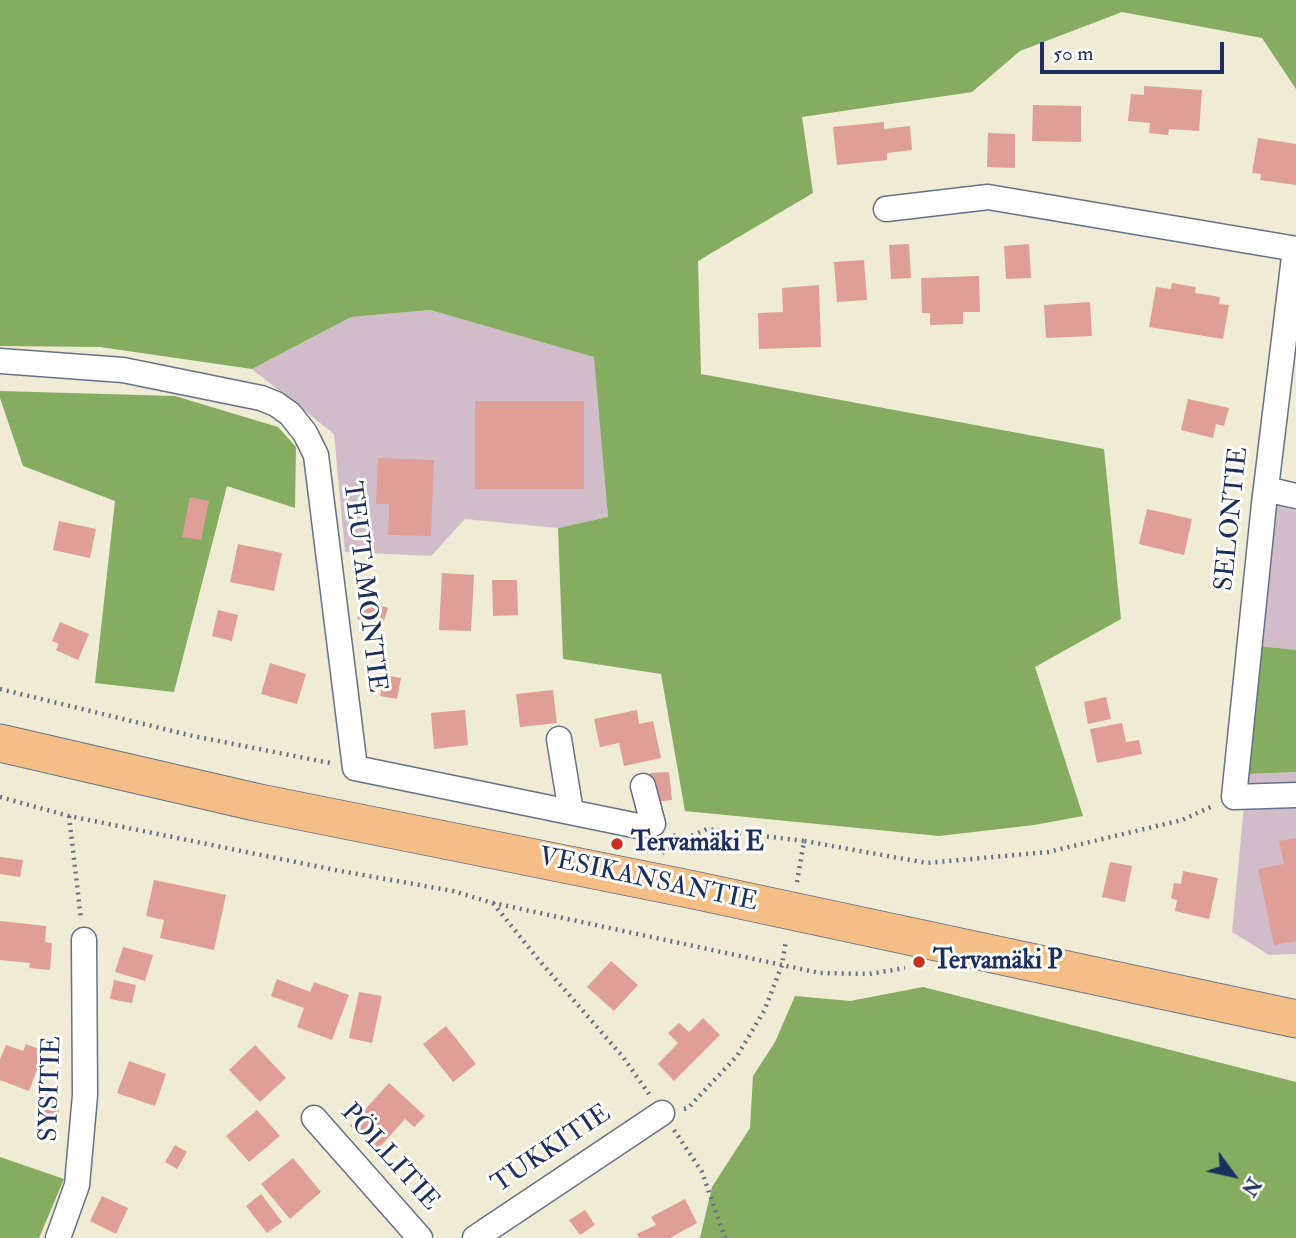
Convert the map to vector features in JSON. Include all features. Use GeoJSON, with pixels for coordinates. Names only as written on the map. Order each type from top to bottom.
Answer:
{"type":"FeatureCollection","features":[{"type":"Feature","properties":{"kind":"highway","name":"VESIKANSANTIE"},"geometry":{"type":"LineString","coordinates":[[0,743],[255,802],[689,888],[1296,1020]]}},
{"type":"Feature","properties":{"kind":"street","name":"SELONTIE"},"geometry":{"type":"LineString","coordinates":[[886,209],[988,197],[1296,249],[1266,489],[1234,797]]}},
{"type":"Feature","properties":{"kind":"street","name":"TEUTAMONTIE"},"geometry":{"type":"LineString","coordinates":[[0,361],[123,370],[261,398],[290,414],[305,433],[316,455],[355,768]]}},
{"type":"Feature","properties":{"kind":"street"},"geometry":{"type":"LineString","coordinates":[[1266,489],[1296,496]]}},
{"type":"Feature","properties":{"kind":"street"},"geometry":{"type":"LineString","coordinates":[[559,739],[571,812]]}},
{"type":"Feature","properties":{"kind":"street"},"geometry":{"type":"LineString","coordinates":[[355,768],[638,826],[653,824],[643,786]]}},
{"type":"Feature","properties":{"kind":"street"},"geometry":{"type":"LineString","coordinates":[[1234,797],[1296,795]]}},
{"type":"Feature","properties":{"kind":"street","name":"SYSITIE"},"geometry":{"type":"LineString","coordinates":[[58,1238],[77,1185],[85,1095],[84,940]]}},
{"type":"Feature","properties":{"kind":"street","name":"TUKKITIE"},"geometry":{"type":"LineString","coordinates":[[475,1238],[662,1113]]}},
{"type":"Feature","properties":{"kind":"street","name":"PÖLLITIE"},"geometry":{"type":"LineString","coordinates":[[314,1118],[420,1238]]}},
{"type":"Feature","properties":{"kind":"path"},"geometry":{"type":"LineString","coordinates":[[0,689],[193,736],[355,768]]}},
{"type":"Feature","properties":{"kind":"path"},"geometry":{"type":"LineString","coordinates":[[0,797],[69,816],[453,891],[493,903],[782,965],[820,972],[869,974],[912,965]]}},
{"type":"Feature","properties":{"kind":"path"},"geometry":{"type":"LineString","coordinates":[[653,824],[682,840],[707,830],[804,841],[927,863],[1048,852],[1182,820],[1234,797]]}},
{"type":"Feature","properties":{"kind":"path"},"geometry":{"type":"LineString","coordinates":[[69,816],[84,940]]}},
{"type":"Feature","properties":{"kind":"path"},"geometry":{"type":"LineString","coordinates":[[796,887],[804,841]]}},
{"type":"Feature","properties":{"kind":"path"},"geometry":{"type":"LineString","coordinates":[[493,903],[623,1057],[662,1113],[702,1171],[725,1238]]}},
{"type":"Feature","properties":{"kind":"path"},"geometry":{"type":"LineString","coordinates":[[662,1113],[688,1108],[737,1056],[764,1012],[782,965],[787,938]]}},
{"type":"Feature","properties":{"kind":"shaded area"},"geometry":{"type":"Polygon","coordinates":[[[430,310],[595,357],[608,517],[558,528],[465,519],[431,556],[345,552],[334,434],[252,369],[351,317],[430,310]]]}},
{"type":"Feature","properties":{"kind":"shaded area"},"geometry":{"type":"Polygon","coordinates":[[[1272,504],[1296,511],[1296,650],[1259,646],[1272,504]]]}},
{"type":"Feature","properties":{"kind":"shaded area"},"geometry":{"type":"Polygon","coordinates":[[[1296,772],[1296,954],[1269,955],[1232,932],[1247,774],[1296,772]]]}},
{"type":"Feature","properties":{"kind":"green space"},"geometry":{"type":"Polygon","coordinates":[[[0,0],[1296,0],[1296,89],[1262,38],[1122,12],[1020,51],[972,92],[802,117],[813,193],[698,261],[701,374],[1104,449],[1121,619],[1035,667],[1083,816],[1034,825],[939,836],[685,811],[661,674],[563,659],[558,528],[608,517],[594,357],[430,310],[351,317],[252,369],[100,347],[0,346],[0,0]]]}},
{"type":"Feature","properties":{"kind":"green space"},"geometry":{"type":"Polygon","coordinates":[[[0,391],[175,396],[278,427],[296,447],[295,508],[227,486],[174,692],[95,683],[115,501],[23,466],[0,391]]]}},
{"type":"Feature","properties":{"kind":"green space"},"geometry":{"type":"Polygon","coordinates":[[[1259,646],[1296,650],[1296,772],[1247,774],[1259,646]]]}},
{"type":"Feature","properties":{"kind":"green space"},"geometry":{"type":"Polygon","coordinates":[[[923,987],[1296,1082],[1296,1238],[700,1238],[712,1187],[750,1128],[753,1076],[775,1042],[795,996],[850,1001],[923,987]]]}},
{"type":"Feature","properties":{"kind":"green space"},"geometry":{"type":"Polygon","coordinates":[[[0,1157],[64,1179],[39,1238],[0,1238],[0,1157]]]}},
{"type":"Feature","properties":{"kind":"building"},"geometry":{"type":"Polygon","coordinates":[[[1144,86],[1202,90],[1199,131],[1169,129],[1168,135],[1149,133],[1150,123],[1128,121],[1131,94],[1144,95],[1144,86]]]}},
{"type":"Feature","properties":{"kind":"building"},"geometry":{"type":"Polygon","coordinates":[[[1033,105],[1081,106],[1081,142],[1032,141],[1033,105]]]}},
{"type":"Feature","properties":{"kind":"building"},"geometry":{"type":"Polygon","coordinates":[[[884,122],[884,129],[910,126],[912,150],[887,153],[887,160],[837,165],[833,127],[884,122]]]}},
{"type":"Feature","properties":{"kind":"building"},"geometry":{"type":"Polygon","coordinates":[[[988,133],[1015,134],[1015,168],[987,167],[988,133]]]}},
{"type":"Feature","properties":{"kind":"building"},"geometry":{"type":"Polygon","coordinates":[[[1258,138],[1296,144],[1296,185],[1260,180],[1261,174],[1252,173],[1258,138]]]}},
{"type":"Feature","properties":{"kind":"building"},"geometry":{"type":"Polygon","coordinates":[[[909,244],[911,278],[891,279],[889,245],[909,244]]]}},
{"type":"Feature","properties":{"kind":"building"},"geometry":{"type":"Polygon","coordinates":[[[1029,244],[1031,278],[1006,279],[1004,246],[1029,244]]]}},
{"type":"Feature","properties":{"kind":"building"},"geometry":{"type":"Polygon","coordinates":[[[864,260],[867,300],[837,302],[834,262],[864,260]]]}},
{"type":"Feature","properties":{"kind":"building"},"geometry":{"type":"Polygon","coordinates":[[[979,276],[980,312],[963,312],[963,324],[930,325],[930,313],[922,313],[921,278],[979,276]]]}},
{"type":"Feature","properties":{"kind":"building"},"geometry":{"type":"Polygon","coordinates":[[[1172,283],[1196,287],[1195,293],[1220,297],[1219,304],[1229,305],[1223,339],[1149,327],[1156,287],[1171,289],[1172,283]]]}},
{"type":"Feature","properties":{"kind":"building"},"geometry":{"type":"Polygon","coordinates":[[[819,285],[821,347],[759,349],[758,313],[783,312],[782,288],[819,285]]]}},
{"type":"Feature","properties":{"kind":"building"},"geometry":{"type":"Polygon","coordinates":[[[1090,302],[1092,336],[1046,338],[1044,305],[1090,302]]]}},
{"type":"Feature","properties":{"kind":"building"},"geometry":{"type":"Polygon","coordinates":[[[1188,399],[1229,408],[1224,426],[1216,424],[1213,438],[1181,430],[1188,399]]]}},
{"type":"Feature","properties":{"kind":"building"},"geometry":{"type":"Polygon","coordinates":[[[475,401],[584,401],[584,489],[475,489],[475,401]]]}},
{"type":"Feature","properties":{"kind":"building"},"geometry":{"type":"Polygon","coordinates":[[[378,458],[434,460],[431,536],[388,535],[389,504],[376,504],[378,458]]]}},
{"type":"Feature","properties":{"kind":"building"},"geometry":{"type":"Polygon","coordinates":[[[190,497],[209,501],[201,540],[182,537],[190,497]]]}},
{"type":"Feature","properties":{"kind":"building"},"geometry":{"type":"Polygon","coordinates":[[[1147,509],[1192,519],[1184,555],[1139,544],[1147,509]]]}},
{"type":"Feature","properties":{"kind":"building"},"geometry":{"type":"Polygon","coordinates":[[[59,521],[96,529],[90,558],[53,550],[59,521]]]}},
{"type":"Feature","properties":{"kind":"building"},"geometry":{"type":"Polygon","coordinates":[[[238,544],[282,553],[274,591],[230,582],[238,544]]]}},
{"type":"Feature","properties":{"kind":"building"},"geometry":{"type":"Polygon","coordinates":[[[442,573],[474,575],[471,631],[439,630],[442,573]]]}},
{"type":"Feature","properties":{"kind":"building"},"geometry":{"type":"Polygon","coordinates":[[[492,580],[517,580],[518,615],[493,616],[492,580]]]}},
{"type":"Feature","properties":{"kind":"building"},"geometry":{"type":"Polygon","coordinates":[[[363,600],[388,608],[382,627],[357,619],[363,600]]]}},
{"type":"Feature","properties":{"kind":"building"},"geometry":{"type":"Polygon","coordinates":[[[218,610],[238,615],[232,641],[212,636],[218,610]]]}},
{"type":"Feature","properties":{"kind":"building"},"geometry":{"type":"Polygon","coordinates":[[[60,622],[89,634],[78,660],[56,650],[59,644],[52,641],[60,622]]]}},
{"type":"Feature","properties":{"kind":"building"},"geometry":{"type":"Polygon","coordinates":[[[270,663],[306,674],[297,704],[261,694],[270,663]]]}},
{"type":"Feature","properties":{"kind":"building"},"geometry":{"type":"Polygon","coordinates":[[[384,675],[401,678],[397,699],[380,696],[384,675]]]}},
{"type":"Feature","properties":{"kind":"building"},"geometry":{"type":"Polygon","coordinates":[[[553,690],[557,723],[520,727],[516,694],[553,690]]]}},
{"type":"Feature","properties":{"kind":"building"},"geometry":{"type":"Polygon","coordinates":[[[1106,697],[1111,719],[1088,724],[1084,702],[1106,697]]]}},
{"type":"Feature","properties":{"kind":"building"},"geometry":{"type":"Polygon","coordinates":[[[465,710],[468,745],[434,749],[431,713],[465,710]]]}},
{"type":"Feature","properties":{"kind":"building"},"geometry":{"type":"Polygon","coordinates":[[[637,710],[639,724],[653,721],[661,758],[624,766],[619,743],[600,747],[594,719],[637,710]]]}},
{"type":"Feature","properties":{"kind":"building"},"geometry":{"type":"Polygon","coordinates":[[[1122,723],[1126,742],[1139,740],[1142,754],[1097,763],[1090,729],[1122,723]]]}},
{"type":"Feature","properties":{"kind":"building"},"geometry":{"type":"Polygon","coordinates":[[[669,772],[672,800],[654,802],[650,773],[669,772]]]}},
{"type":"Feature","properties":{"kind":"building"},"geometry":{"type":"Polygon","coordinates":[[[1296,838],[1296,941],[1274,945],[1258,869],[1284,864],[1279,841],[1296,838]]]}},
{"type":"Feature","properties":{"kind":"building"},"geometry":{"type":"Polygon","coordinates":[[[0,857],[23,860],[20,877],[0,874],[0,857]]]}},
{"type":"Feature","properties":{"kind":"building"},"geometry":{"type":"Polygon","coordinates":[[[1110,862],[1132,866],[1125,902],[1102,897],[1110,862]]]}},
{"type":"Feature","properties":{"kind":"building"},"geometry":{"type":"Polygon","coordinates":[[[1183,871],[1218,878],[1209,919],[1175,911],[1177,900],[1171,898],[1174,883],[1181,884],[1183,871]]]}},
{"type":"Feature","properties":{"kind":"building"},"geometry":{"type":"Polygon","coordinates":[[[154,880],[226,895],[214,950],[160,938],[164,920],[146,916],[154,880]]]}},
{"type":"Feature","properties":{"kind":"building"},"geometry":{"type":"Polygon","coordinates":[[[0,921],[46,926],[45,942],[52,943],[50,970],[29,968],[30,963],[0,960],[0,921]]]}},
{"type":"Feature","properties":{"kind":"building"},"geometry":{"type":"Polygon","coordinates":[[[123,947],[153,955],[145,981],[115,972],[123,947]]]}},
{"type":"Feature","properties":{"kind":"building"},"geometry":{"type":"Polygon","coordinates":[[[611,961],[638,985],[614,1011],[587,987],[611,961]]]}},
{"type":"Feature","properties":{"kind":"building"},"geometry":{"type":"Polygon","coordinates":[[[277,979],[310,992],[314,982],[349,995],[332,1040],[297,1027],[304,1008],[271,996],[277,979]]]}},
{"type":"Feature","properties":{"kind":"building"},"geometry":{"type":"Polygon","coordinates":[[[114,980],[136,985],[132,1003],[110,999],[114,980]]]}},
{"type":"Feature","properties":{"kind":"building"},"geometry":{"type":"Polygon","coordinates":[[[359,992],[382,996],[372,1043],[349,1038],[359,992]]]}},
{"type":"Feature","properties":{"kind":"building"},"geometry":{"type":"Polygon","coordinates":[[[703,1018],[720,1035],[674,1081],[658,1064],[678,1043],[668,1033],[679,1023],[689,1032],[703,1018]]]}},
{"type":"Feature","properties":{"kind":"building"},"geometry":{"type":"Polygon","coordinates":[[[446,1026],[476,1064],[453,1082],[423,1044],[446,1026]]]}},
{"type":"Feature","properties":{"kind":"building"},"geometry":{"type":"Polygon","coordinates":[[[26,1044],[44,1051],[29,1091],[0,1080],[0,1059],[6,1045],[23,1051],[26,1044]]]}},
{"type":"Feature","properties":{"kind":"building"},"geometry":{"type":"Polygon","coordinates":[[[255,1045],[286,1078],[260,1102],[229,1070],[255,1045]]]}},
{"type":"Feature","properties":{"kind":"building"},"geometry":{"type":"Polygon","coordinates":[[[129,1061],[166,1074],[155,1106],[117,1093],[129,1061]]]}},
{"type":"Feature","properties":{"kind":"building"},"geometry":{"type":"Polygon","coordinates":[[[389,1083],[425,1116],[414,1127],[405,1119],[377,1150],[350,1126],[389,1083]]]}},
{"type":"Feature","properties":{"kind":"building"},"geometry":{"type":"Polygon","coordinates":[[[44,1085],[60,1086],[58,1119],[41,1117],[44,1085]]]}},
{"type":"Feature","properties":{"kind":"building"},"geometry":{"type":"Polygon","coordinates":[[[257,1110],[280,1136],[249,1162],[226,1136],[257,1110]]]}},
{"type":"Feature","properties":{"kind":"building"},"geometry":{"type":"Polygon","coordinates":[[[175,1145],[187,1152],[177,1169],[165,1162],[175,1145]]]}},
{"type":"Feature","properties":{"kind":"building"},"geometry":{"type":"Polygon","coordinates":[[[293,1158],[321,1192],[290,1219],[261,1184],[293,1158]]]}},
{"type":"Feature","properties":{"kind":"building"},"geometry":{"type":"Polygon","coordinates":[[[261,1194],[282,1222],[267,1233],[246,1206],[261,1194]]]}},
{"type":"Feature","properties":{"kind":"building"},"geometry":{"type":"Polygon","coordinates":[[[102,1196],[128,1208],[116,1234],[90,1221],[102,1196]]]}},
{"type":"Feature","properties":{"kind":"building"},"geometry":{"type":"Polygon","coordinates":[[[685,1199],[697,1223],[670,1238],[639,1238],[637,1234],[656,1225],[651,1217],[685,1199]]]}},
{"type":"Feature","properties":{"kind":"building"},"geometry":{"type":"Polygon","coordinates":[[[585,1210],[595,1225],[580,1235],[569,1220],[585,1210]]]}},
{"type":"Feature","properties":{"kind":"place","name":"Tervamäki E"},"geometry":{"type":"Point","coordinates":[617,844]}},
{"type":"Feature","properties":{"kind":"place","name":"Tervamäki P"},"geometry":{"type":"Point","coordinates":[919,962]}}]}
